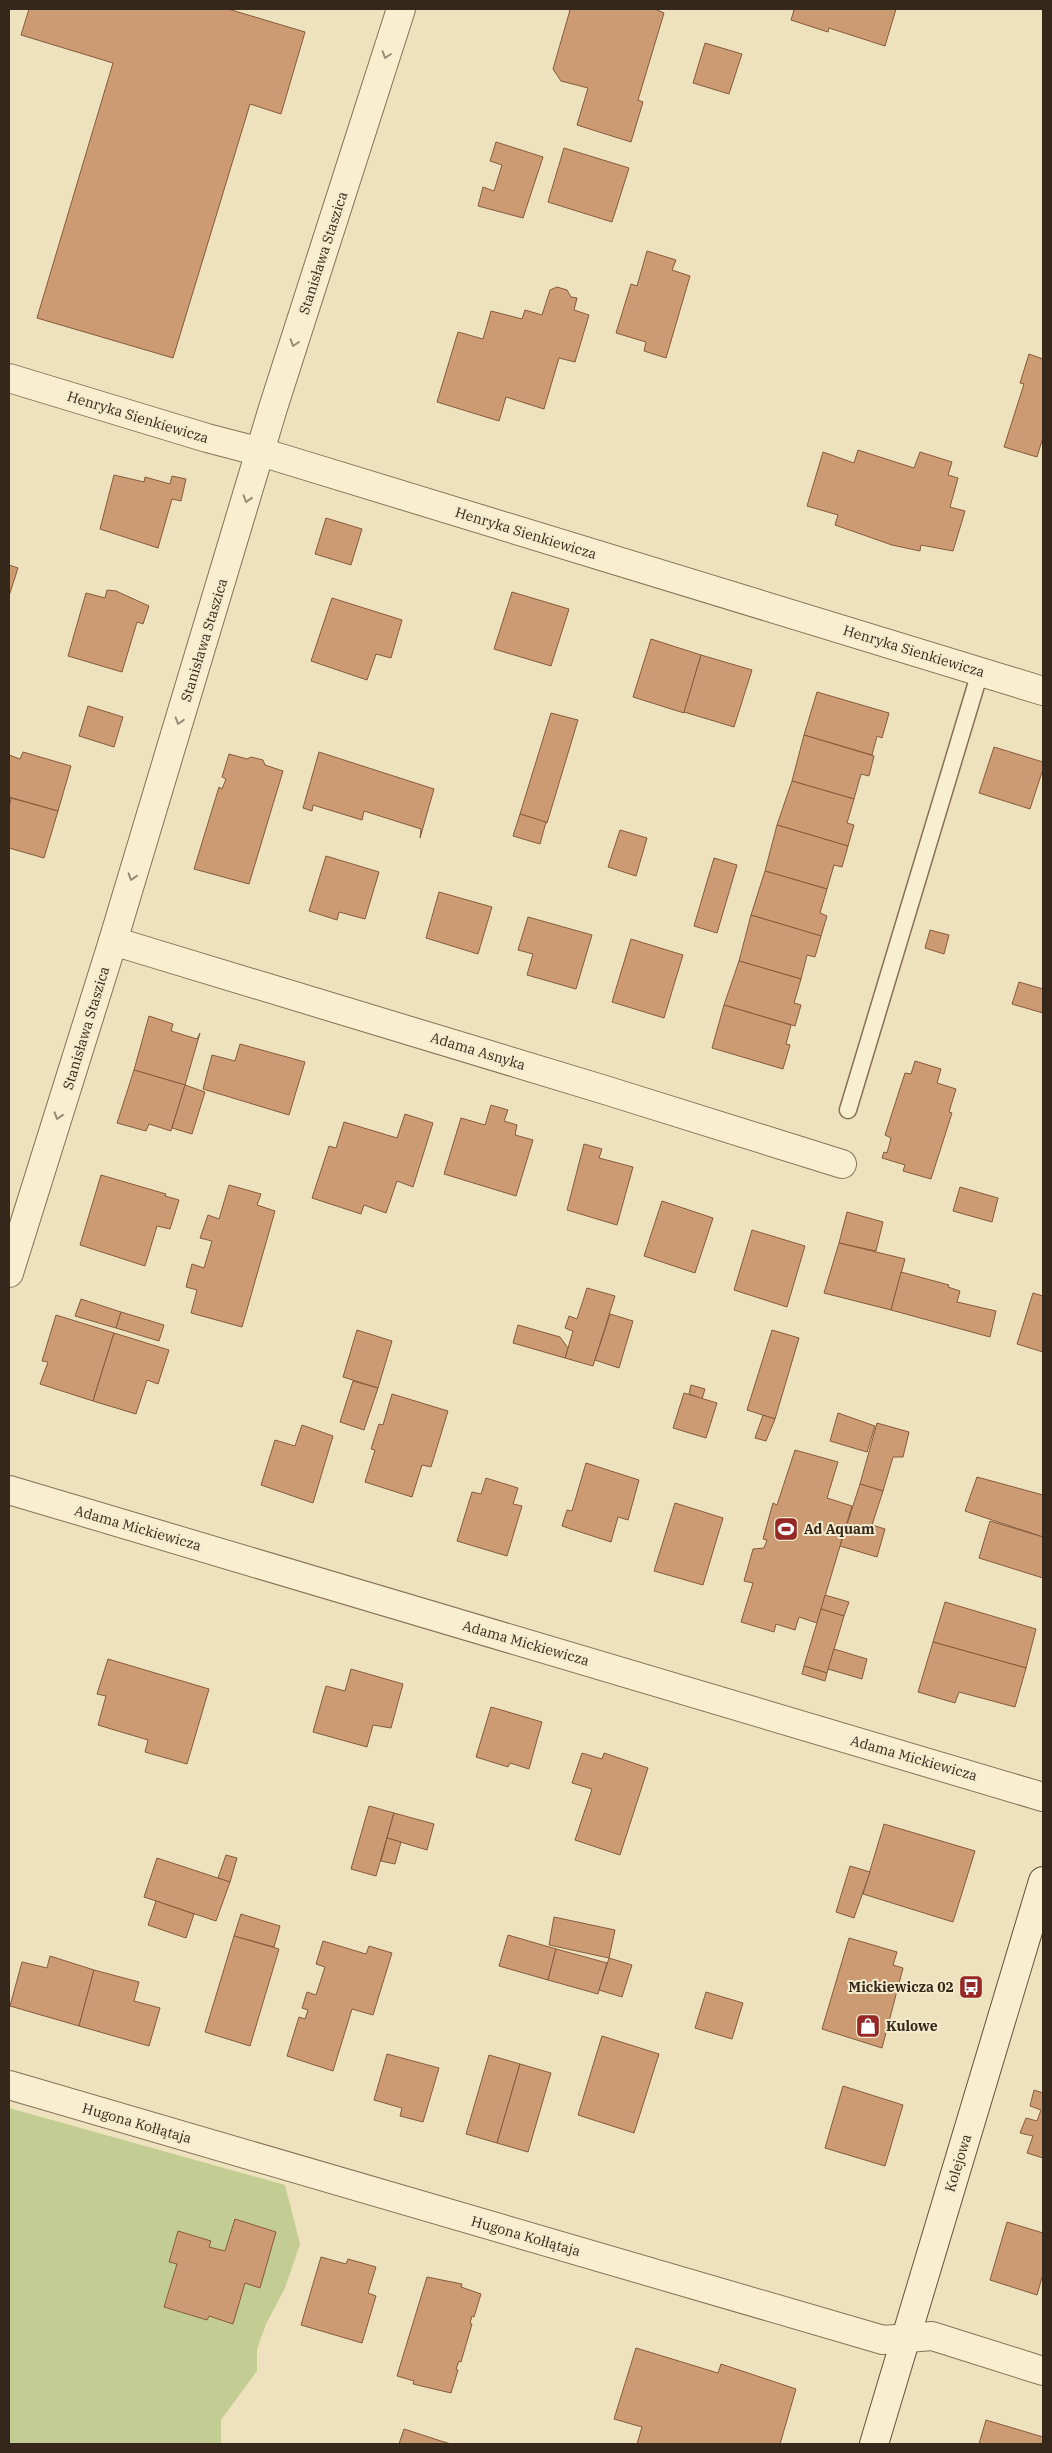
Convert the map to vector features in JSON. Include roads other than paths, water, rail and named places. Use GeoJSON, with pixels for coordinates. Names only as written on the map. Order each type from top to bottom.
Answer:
{"type":"FeatureCollection","features":[{"type":"Feature","properties":{"kind":"street","name":"Stanisława Staszica"},"geometry":{"type":"LineString","coordinates":[[9,1273],[113,942],[273,408],[401,9]]}},
{"type":"Feature","properties":{"kind":"street","name":"Henryka Sienkiewicza"},"geometry":{"type":"LineString","coordinates":[[9,378],[261,452],[1043,691]]}},
{"type":"Feature","properties":{"kind":"street","name":"Adama Asnyka"},"geometry":{"type":"LineString","coordinates":[[113,942],[605,1090],[842,1164]]}},
{"type":"Feature","properties":{"kind":"street","name":"Adama Mickiewicza"},"geometry":{"type":"LineString","coordinates":[[9,1490],[1043,1796]]}},
{"type":"Feature","properties":{"kind":"street","name":"Kolejowa"},"geometry":{"type":"LineString","coordinates":[[874,2444],[1043,1881]]}},
{"type":"Feature","properties":{"kind":"street","name":"Hugona Kołłątaja"},"geometry":{"type":"LineString","coordinates":[[9,2085],[883,2340],[932,2336],[1043,2371]]}},
{"type":"Feature","properties":{"kind":"lane"},"geometry":{"type":"LineString","coordinates":[[848,1110],[980,672]]}},
{"type":"Feature","properties":{"kind":"place","name":"Ad Aquam"},"geometry":{"type":"Point","coordinates":[786,1529]}},
{"type":"Feature","properties":{"kind":"place","name":"Mickiewicza 02"},"geometry":{"type":"Point","coordinates":[971,1987]}},
{"type":"Feature","properties":{"kind":"place","name":"Kulowe"},"geometry":{"type":"Point","coordinates":[868,2026]}}]}
